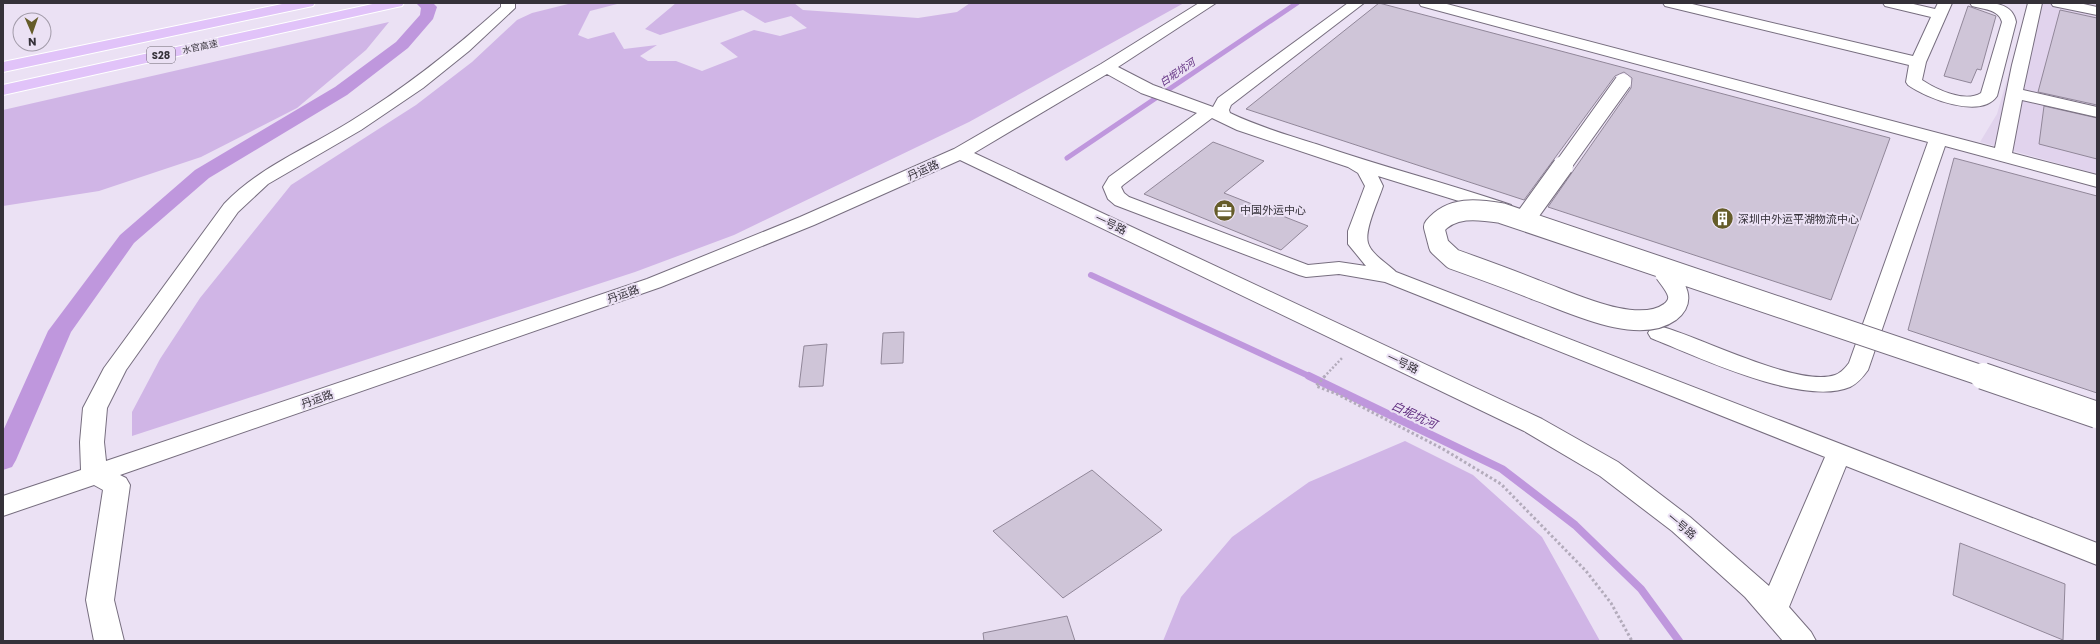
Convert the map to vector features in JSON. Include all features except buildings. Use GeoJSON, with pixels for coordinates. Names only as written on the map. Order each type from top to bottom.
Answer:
{"type":"FeatureCollection","features":[{"type":"Feature","properties":{"kind":"highway","name":"水官高速"},"geometry":{"type":"LineString","coordinates":[[3,67],[308,3]]}},
{"type":"Feature","properties":{"kind":"highway","name":"水官高速"},"geometry":{"type":"LineString","coordinates":[[3,90],[396,3]]}},
{"type":"Feature","properties":{"kind":"street"},"geometry":{"type":"LineString","coordinates":[[109,641],[100,600],[117,485],[94,474],[92,442],[95,408],[116,368],[231,208],[244,194],[261,180],[384,108],[430,74],[494,21],[508,8],[508,3]]}},
{"type":"Feature","properties":{"kind":"street","name":"丹运路"},"geometry":{"type":"LineString","coordinates":[[3,506],[52,488],[654,284],[807,221],[960,153],[1107,67],[1209,3]]}},
{"type":"Feature","properties":{"kind":"street"},"geometry":{"type":"LineString","coordinates":[[1358,3],[1224,102],[1220,110],[1215,114],[1116,181],[1112,187],[1115,195],[1130,204],[1306,271],[1339,268],[1389,276],[2097,554]]}},
{"type":"Feature","properties":{"kind":"street"},"geometry":{"type":"LineString","coordinates":[[1426,3],[2097,181]]}},
{"type":"Feature","properties":{"kind":"street"},"geometry":{"type":"LineString","coordinates":[[1670,3],[1918,62]]}},
{"type":"Feature","properties":{"kind":"street"},"geometry":{"type":"LineString","coordinates":[[1890,3],[1941,8],[1918,62],[1914,82],[1939,95],[1967,102],[1984,101],[1989,96],[2009,18],[2005,13],[1997,9],[1976,3]]}},
{"type":"Feature","properties":{"kind":"street"},"geometry":{"type":"LineString","coordinates":[[2002,156],[2014,93],[2035,3]]}},
{"type":"Feature","properties":{"kind":"street"},"geometry":{"type":"LineString","coordinates":[[2058,3],[2097,11]]}},
{"type":"Feature","properties":{"kind":"street"},"geometry":{"type":"LineString","coordinates":[[1107,67],[1147,89],[1243,126],[1354,163],[1453,192],[1643,256],[1655,263],[1665,274],[1678,292],[1679,300],[1677,306],[1665,316],[1642,320],[1627,319],[1602,314],[1472,267],[1445,254],[1435,240],[1434,227],[1442,216],[1484,210],[1524,220],[2097,415]]}},
{"type":"Feature","properties":{"kind":"street"},"geometry":{"type":"LineString","coordinates":[[1524,220],[1623,82]]}},
{"type":"Feature","properties":{"kind":"street"},"geometry":{"type":"LineString","coordinates":[[2014,93],[2097,112]]}},
{"type":"Feature","properties":{"kind":"street"},"geometry":{"type":"LineString","coordinates":[[1659,333],[1781,378],[1817,385],[1838,383],[1853,374],[1860,365],[1938,139]]}},
{"type":"Feature","properties":{"kind":"street","name":"一号路"},"geometry":{"type":"LineString","coordinates":[[960,153],[1533,425],[1609,469],[1681,524],[1755,589],[1801,641]]}},
{"type":"Feature","properties":{"kind":"street"},"geometry":{"type":"LineString","coordinates":[[1354,163],[1364,170],[1374,186],[1358,230],[1358,244],[1370,259],[1389,276]]}},
{"type":"Feature","properties":{"kind":"street"},"geometry":{"type":"LineString","coordinates":[[1773,610],[1839,453]]}},
{"type":"Feature","properties":{"kind":"path"},"geometry":{"type":"LineString","coordinates":[[1356,340],[1316,386],[1338,394],[1443,449],[1501,484],[1586,571],[1611,603],[1632,641]]}},
{"type":"Feature","properties":{"kind":"shaded area"},"geometry":{"type":"Polygon","coordinates":[[[572,3],[621,3],[590,11],[578,35],[588,39],[614,32],[624,49],[657,45],[640,56],[648,61],[676,61],[702,71],[738,57],[720,43],[754,30],[780,36],[807,28],[791,16],[765,23],[743,10],[660,35],[645,29],[676,3],[794,3],[803,10],[918,18],[957,12],[970,3],[1184,3],[969,122],[734,235],[635,272],[132,436],[132,412],[160,359],[200,298],[291,185],[416,105],[472,62],[517,20],[532,13],[572,3]]]}},
{"type":"Feature","properties":{"kind":"shaded area"},"geometry":{"type":"Polygon","coordinates":[[[2029,3],[2097,3],[2097,174],[1980,142],[1997,114],[2029,3]]]}},
{"type":"Feature","properties":{"kind":"shaded area"},"geometry":{"type":"Polygon","coordinates":[[[389,22],[366,50],[297,108],[201,157],[99,191],[3,206],[3,110],[389,22]]]}},
{"type":"Feature","properties":{"kind":"shaded area"},"geometry":{"type":"Polygon","coordinates":[[[1405,441],[1473,475],[1542,537],[1600,641],[1163,641],[1181,597],[1232,537],[1309,482],[1405,441]]]}},
{"type":"Feature","properties":{"kind":"waterway"},"geometry":{"type":"LineString","coordinates":[[3,460],[60,331],[127,239],[202,174],[341,91],[402,45],[428,16],[429,7],[424,3]]}},
{"type":"Feature","properties":{"kind":"waterway","name":"白坭坑河"},"geometry":{"type":"LineString","coordinates":[[1067,158],[1297,3]]}},
{"type":"Feature","properties":{"kind":"waterway","name":"白坭坑河"},"geometry":{"type":"LineString","coordinates":[[1091,275],[1311,377]]}},
{"type":"Feature","properties":{"kind":"waterway","name":"白坭坑河"},"geometry":{"type":"LineString","coordinates":[[1309,376],[1502,469],[1575,525],[1641,589],[1679,641]]}},
{"type":"Feature","properties":{"kind":"place","name":"中国外运中心"},"geometry":{"type":"Point","coordinates":[1225,210]}},
{"type":"Feature","properties":{"kind":"place","name":"深圳中外运平湖物流中心"},"geometry":{"type":"Point","coordinates":[1722,219]}}]}
